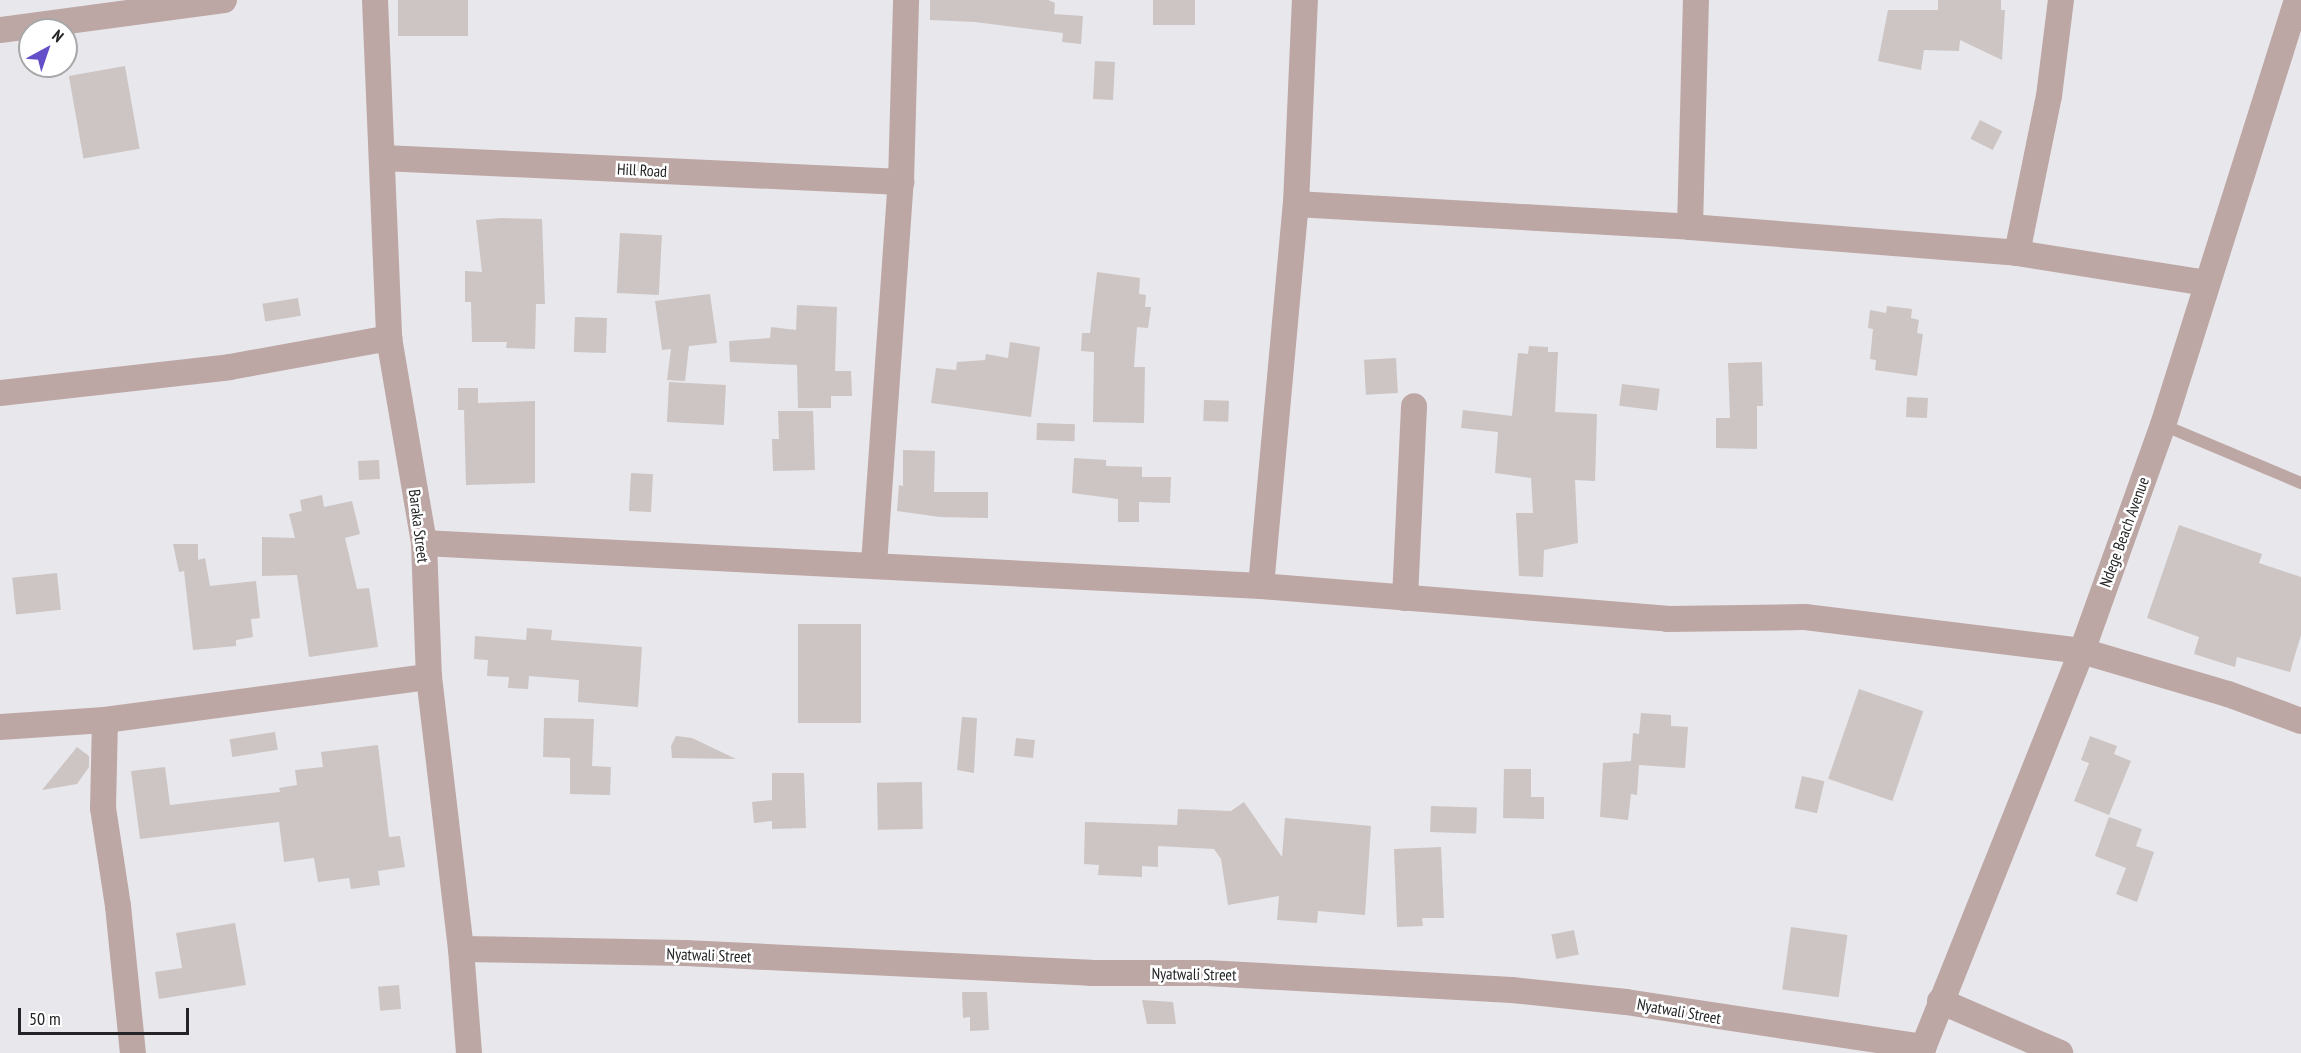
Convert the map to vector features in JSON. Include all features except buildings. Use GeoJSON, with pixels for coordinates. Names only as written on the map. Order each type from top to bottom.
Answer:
{"type":"FeatureCollection","features":[{"type":"Feature","properties":{"kind":"street"},"geometry":{"type":"LineString","coordinates":[[0,30],[224,0]]}},
{"type":"Feature","properties":{"kind":"street","name":"Baraka Street"},"geometry":{"type":"LineString","coordinates":[[375,0],[390,338],[424,543],[429,677],[461,950],[469,1053]]}},
{"type":"Feature","properties":{"kind":"street"},"geometry":{"type":"LineString","coordinates":[[874,564],[900,182],[906,0]]}},
{"type":"Feature","properties":{"kind":"street"},"geometry":{"type":"LineString","coordinates":[[1261,586],[1296,204],[1305,0]]}},
{"type":"Feature","properties":{"kind":"street"},"geometry":{"type":"LineString","coordinates":[[1690,227],[1696,0]]}},
{"type":"Feature","properties":{"kind":"street"},"geometry":{"type":"LineString","coordinates":[[2017,253],[2049,96],[2061,0]]}},
{"type":"Feature","properties":{"kind":"street","name":"Ndege Beach Avenue"},"geometry":{"type":"LineString","coordinates":[[1922,1050],[2082,651],[2163,424],[2206,283],[2290,32],[2297,0]]}},
{"type":"Feature","properties":{"kind":"street","name":"Hill Road"},"geometry":{"type":"LineString","coordinates":[[383,158],[900,182]]}},
{"type":"Feature","properties":{"kind":"street"},"geometry":{"type":"LineString","coordinates":[[1296,204],[1690,227],[2017,253],[2206,283]]}},
{"type":"Feature","properties":{"kind":"street"},"geometry":{"type":"LineString","coordinates":[[0,393],[230,367],[390,338]]}},
{"type":"Feature","properties":{"kind":"street"},"geometry":{"type":"LineString","coordinates":[[1405,598],[1413,406]]}},
{"type":"Feature","properties":{"kind":"street"},"geometry":{"type":"LineString","coordinates":[[424,543],[874,564],[1261,586],[1667,619],[1805,617],[2082,651],[2228,694],[2301,721]]}},
{"type":"Feature","properties":{"kind":"street"},"geometry":{"type":"LineString","coordinates":[[0,728],[105,720],[429,677]]}},
{"type":"Feature","properties":{"kind":"street"},"geometry":{"type":"LineString","coordinates":[[105,720],[104,817],[118,906],[133,1053]]}},
{"type":"Feature","properties":{"kind":"street","name":"Nyatwali Street"},"geometry":{"type":"LineString","coordinates":[[461,950],[686,953],[1091,973],[1207,973],[1512,990],[1626,1002],[1922,1050]]}},
{"type":"Feature","properties":{"kind":"street"},"geometry":{"type":"LineString","coordinates":[[1940,1001],[2060,1053]]}},
{"type":"Feature","properties":{"kind":"lane"},"geometry":{"type":"LineString","coordinates":[[2163,424],[2301,483]]}}]}
